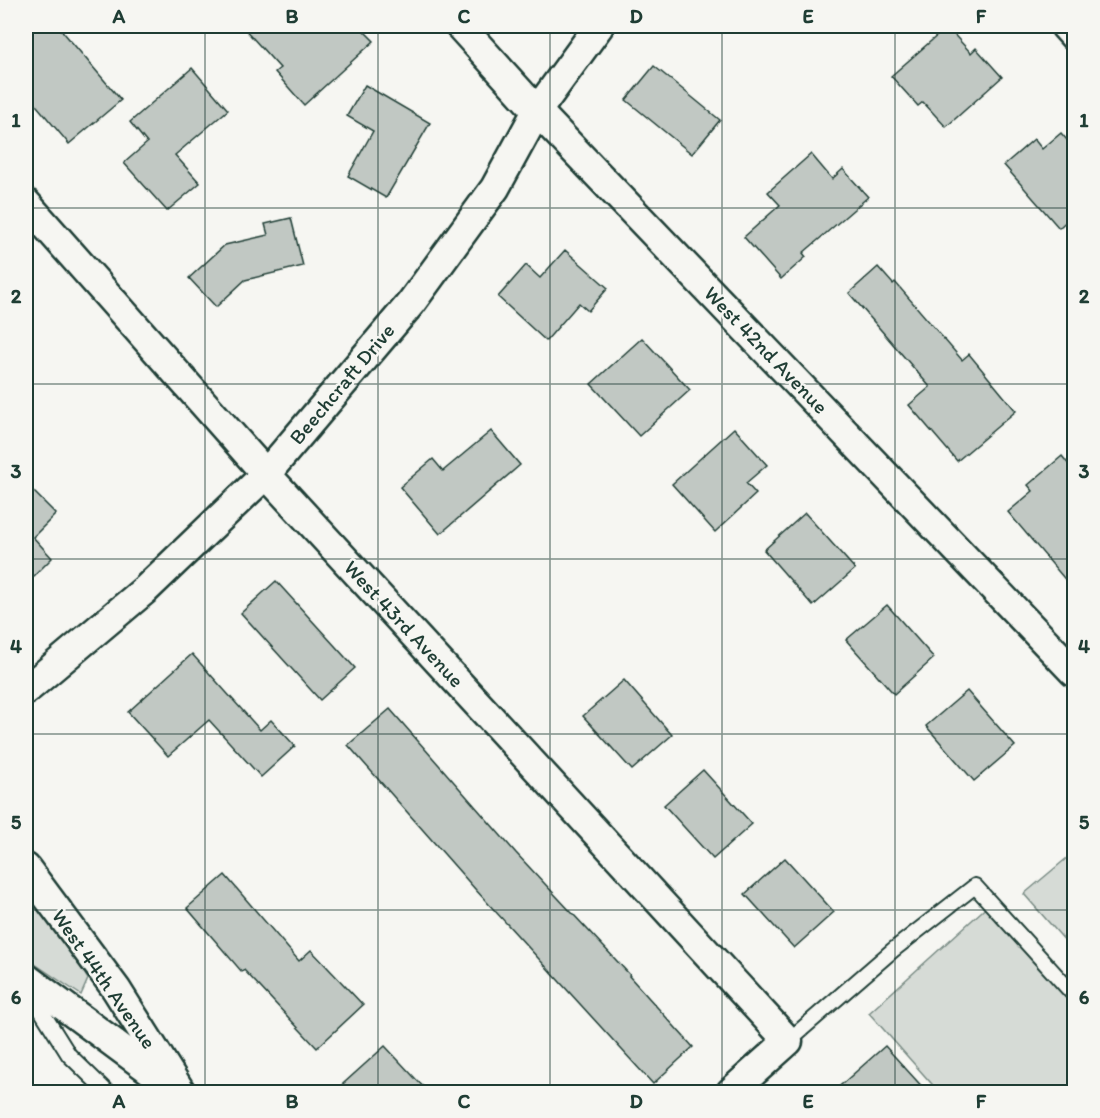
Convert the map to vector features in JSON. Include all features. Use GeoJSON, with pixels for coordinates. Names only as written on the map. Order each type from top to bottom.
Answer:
{"type":"FeatureCollection","features":[{"type":"Feature","properties":{"kind":"street","name":"West 42nd Avenue"},"geometry":{"type":"LineString","coordinates":[[460,26],[537,111],[1074,672]]}},
{"type":"Feature","properties":{"kind":"street","name":"Beechcraft Drive"},"geometry":{"type":"LineString","coordinates":[[26,690],[146,589],[266,474],[411,303],[495,188],[537,111],[598,26]]}},
{"type":"Feature","properties":{"kind":"street"},"geometry":{"type":"LineString","coordinates":[[1065,26],[1074,36]]}},
{"type":"Feature","properties":{"kind":"street","name":"West 43rd Avenue"},"geometry":{"type":"LineString","coordinates":[[26,203],[266,474],[788,1041]]}},
{"type":"Feature","properties":{"kind":"street","name":"West 44th Avenue"},"geometry":{"type":"LineString","coordinates":[[26,868],[116,989],[180,1092]]}},
{"type":"Feature","properties":{"kind":"street"},"geometry":{"type":"LineString","coordinates":[[26,978],[180,1092]]}},
{"type":"Feature","properties":{"kind":"street"},"geometry":{"type":"LineString","coordinates":[[731,1092],[788,1041]]}},
{"type":"Feature","properties":{"kind":"lane"},"geometry":{"type":"LineString","coordinates":[[788,1041],[893,950],[975,886],[1074,995]]}},
{"type":"Feature","properties":{"kind":"lane"},"geometry":{"type":"LineString","coordinates":[[26,986],[69,1055],[107,1092]]}},
{"type":"Feature","properties":{"kind":"shaded area"},"geometry":{"type":"Polygon","coordinates":[[[1074,852],[1074,951],[1024,894],[1074,852]]]}},
{"type":"Feature","properties":{"kind":"shaded area"},"geometry":{"type":"Polygon","coordinates":[[[26,877],[88,979],[81,995],[26,958],[26,877]]]}},
{"type":"Feature","properties":{"kind":"shaded area"},"geometry":{"type":"Polygon","coordinates":[[[991,903],[1074,998],[1074,1092],[939,1092],[869,1013],[991,903]]]}},
{"type":"Feature","properties":{"kind":"building"},"geometry":{"type":"Polygon","coordinates":[[[26,26],[58,26],[121,100],[69,144],[26,93],[26,26]]]}},
{"type":"Feature","properties":{"kind":"building"},"geometry":{"type":"Polygon","coordinates":[[[242,26],[359,26],[374,41],[304,105],[275,72],[280,68],[242,26]]]}},
{"type":"Feature","properties":{"kind":"building"},"geometry":{"type":"Polygon","coordinates":[[[947,27],[971,53],[976,48],[1002,77],[946,127],[923,102],[918,106],[891,76],[947,27]]]}},
{"type":"Feature","properties":{"kind":"building"},"geometry":{"type":"Polygon","coordinates":[[[654,66],[720,120],[692,154],[626,100],[654,66]]]}},
{"type":"Feature","properties":{"kind":"building"},"geometry":{"type":"Polygon","coordinates":[[[192,68],[228,110],[175,155],[200,183],[167,211],[124,163],[147,143],[130,122],[192,68]]]}},
{"type":"Feature","properties":{"kind":"building"},"geometry":{"type":"Polygon","coordinates":[[[365,85],[430,123],[386,198],[348,176],[373,131],[347,116],[365,85]]]}},
{"type":"Feature","properties":{"kind":"building"},"geometry":{"type":"Polygon","coordinates":[[[1061,133],[1074,148],[1074,214],[1059,228],[1004,165],[1034,139],[1042,149],[1061,133]]]}},
{"type":"Feature","properties":{"kind":"building"},"geometry":{"type":"Polygon","coordinates":[[[811,154],[832,179],[843,169],[868,197],[803,253],[806,257],[781,279],[744,237],[780,205],[768,192],[811,154]]]}},
{"type":"Feature","properties":{"kind":"building"},"geometry":{"type":"Polygon","coordinates":[[[291,218],[303,266],[245,280],[216,307],[189,278],[225,245],[268,235],[265,224],[291,218]]]}},
{"type":"Feature","properties":{"kind":"building"},"geometry":{"type":"Polygon","coordinates":[[[565,250],[608,288],[588,311],[579,303],[546,341],[498,297],[526,265],[540,278],[565,250]]]}},
{"type":"Feature","properties":{"kind":"building"},"geometry":{"type":"Polygon","coordinates":[[[878,267],[893,284],[895,282],[962,360],[969,354],[1016,411],[957,461],[909,405],[930,387],[849,293],[878,267]]]}},
{"type":"Feature","properties":{"kind":"building"},"geometry":{"type":"Polygon","coordinates":[[[642,338],[690,390],[639,436],[591,384],[642,338]]]}},
{"type":"Feature","properties":{"kind":"building"},"geometry":{"type":"Polygon","coordinates":[[[734,428],[767,465],[746,483],[756,494],[715,532],[672,484],[734,428]]]}},
{"type":"Feature","properties":{"kind":"building"},"geometry":{"type":"Polygon","coordinates":[[[491,431],[520,465],[440,534],[400,487],[433,459],[443,471],[491,431]]]}},
{"type":"Feature","properties":{"kind":"building"},"geometry":{"type":"Polygon","coordinates":[[[1062,456],[1074,471],[1074,590],[1008,512],[1033,491],[1028,485],[1062,456]]]}},
{"type":"Feature","properties":{"kind":"building"},"geometry":{"type":"Polygon","coordinates":[[[26,484],[56,514],[33,537],[52,558],[26,584],[26,484]]]}},
{"type":"Feature","properties":{"kind":"building"},"geometry":{"type":"Polygon","coordinates":[[[805,513],[855,569],[813,606],[764,550],[805,513]]]}},
{"type":"Feature","properties":{"kind":"building"},"geometry":{"type":"Polygon","coordinates":[[[276,581],[355,668],[320,700],[241,613],[276,581]]]}},
{"type":"Feature","properties":{"kind":"building"},"geometry":{"type":"Polygon","coordinates":[[[887,605],[934,658],[894,694],[846,640],[887,605]]]}},
{"type":"Feature","properties":{"kind":"building"},"geometry":{"type":"Polygon","coordinates":[[[192,654],[260,730],[271,720],[295,746],[261,777],[209,720],[168,756],[128,712],[192,654]]]}},
{"type":"Feature","properties":{"kind":"building"},"geometry":{"type":"Polygon","coordinates":[[[624,680],[672,735],[632,770],[583,716],[624,680]]]}},
{"type":"Feature","properties":{"kind":"building"},"geometry":{"type":"Polygon","coordinates":[[[967,691],[1015,746],[974,781],[926,726],[967,691]]]}},
{"type":"Feature","properties":{"kind":"building"},"geometry":{"type":"Polygon","coordinates":[[[390,709],[516,853],[630,975],[693,1047],[653,1084],[475,889],[348,745],[390,709]]]}},
{"type":"Feature","properties":{"kind":"building"},"geometry":{"type":"Polygon","coordinates":[[[703,770],[752,824],[713,859],[664,805],[703,770]]]}},
{"type":"Feature","properties":{"kind":"building"},"geometry":{"type":"Polygon","coordinates":[[[785,858],[834,912],[794,948],[745,894],[785,858]]]}},
{"type":"Feature","properties":{"kind":"building"},"geometry":{"type":"Polygon","coordinates":[[[225,875],[299,961],[311,950],[363,1005],[317,1048],[244,970],[242,972],[187,908],[225,875]]]}},
{"type":"Feature","properties":{"kind":"building"},"geometry":{"type":"Polygon","coordinates":[[[385,1046],[428,1092],[334,1092],[385,1046]]]}},
{"type":"Feature","properties":{"kind":"building"},"geometry":{"type":"Polygon","coordinates":[[[885,1046],[927,1092],[833,1092],[885,1046]]]}}]}
